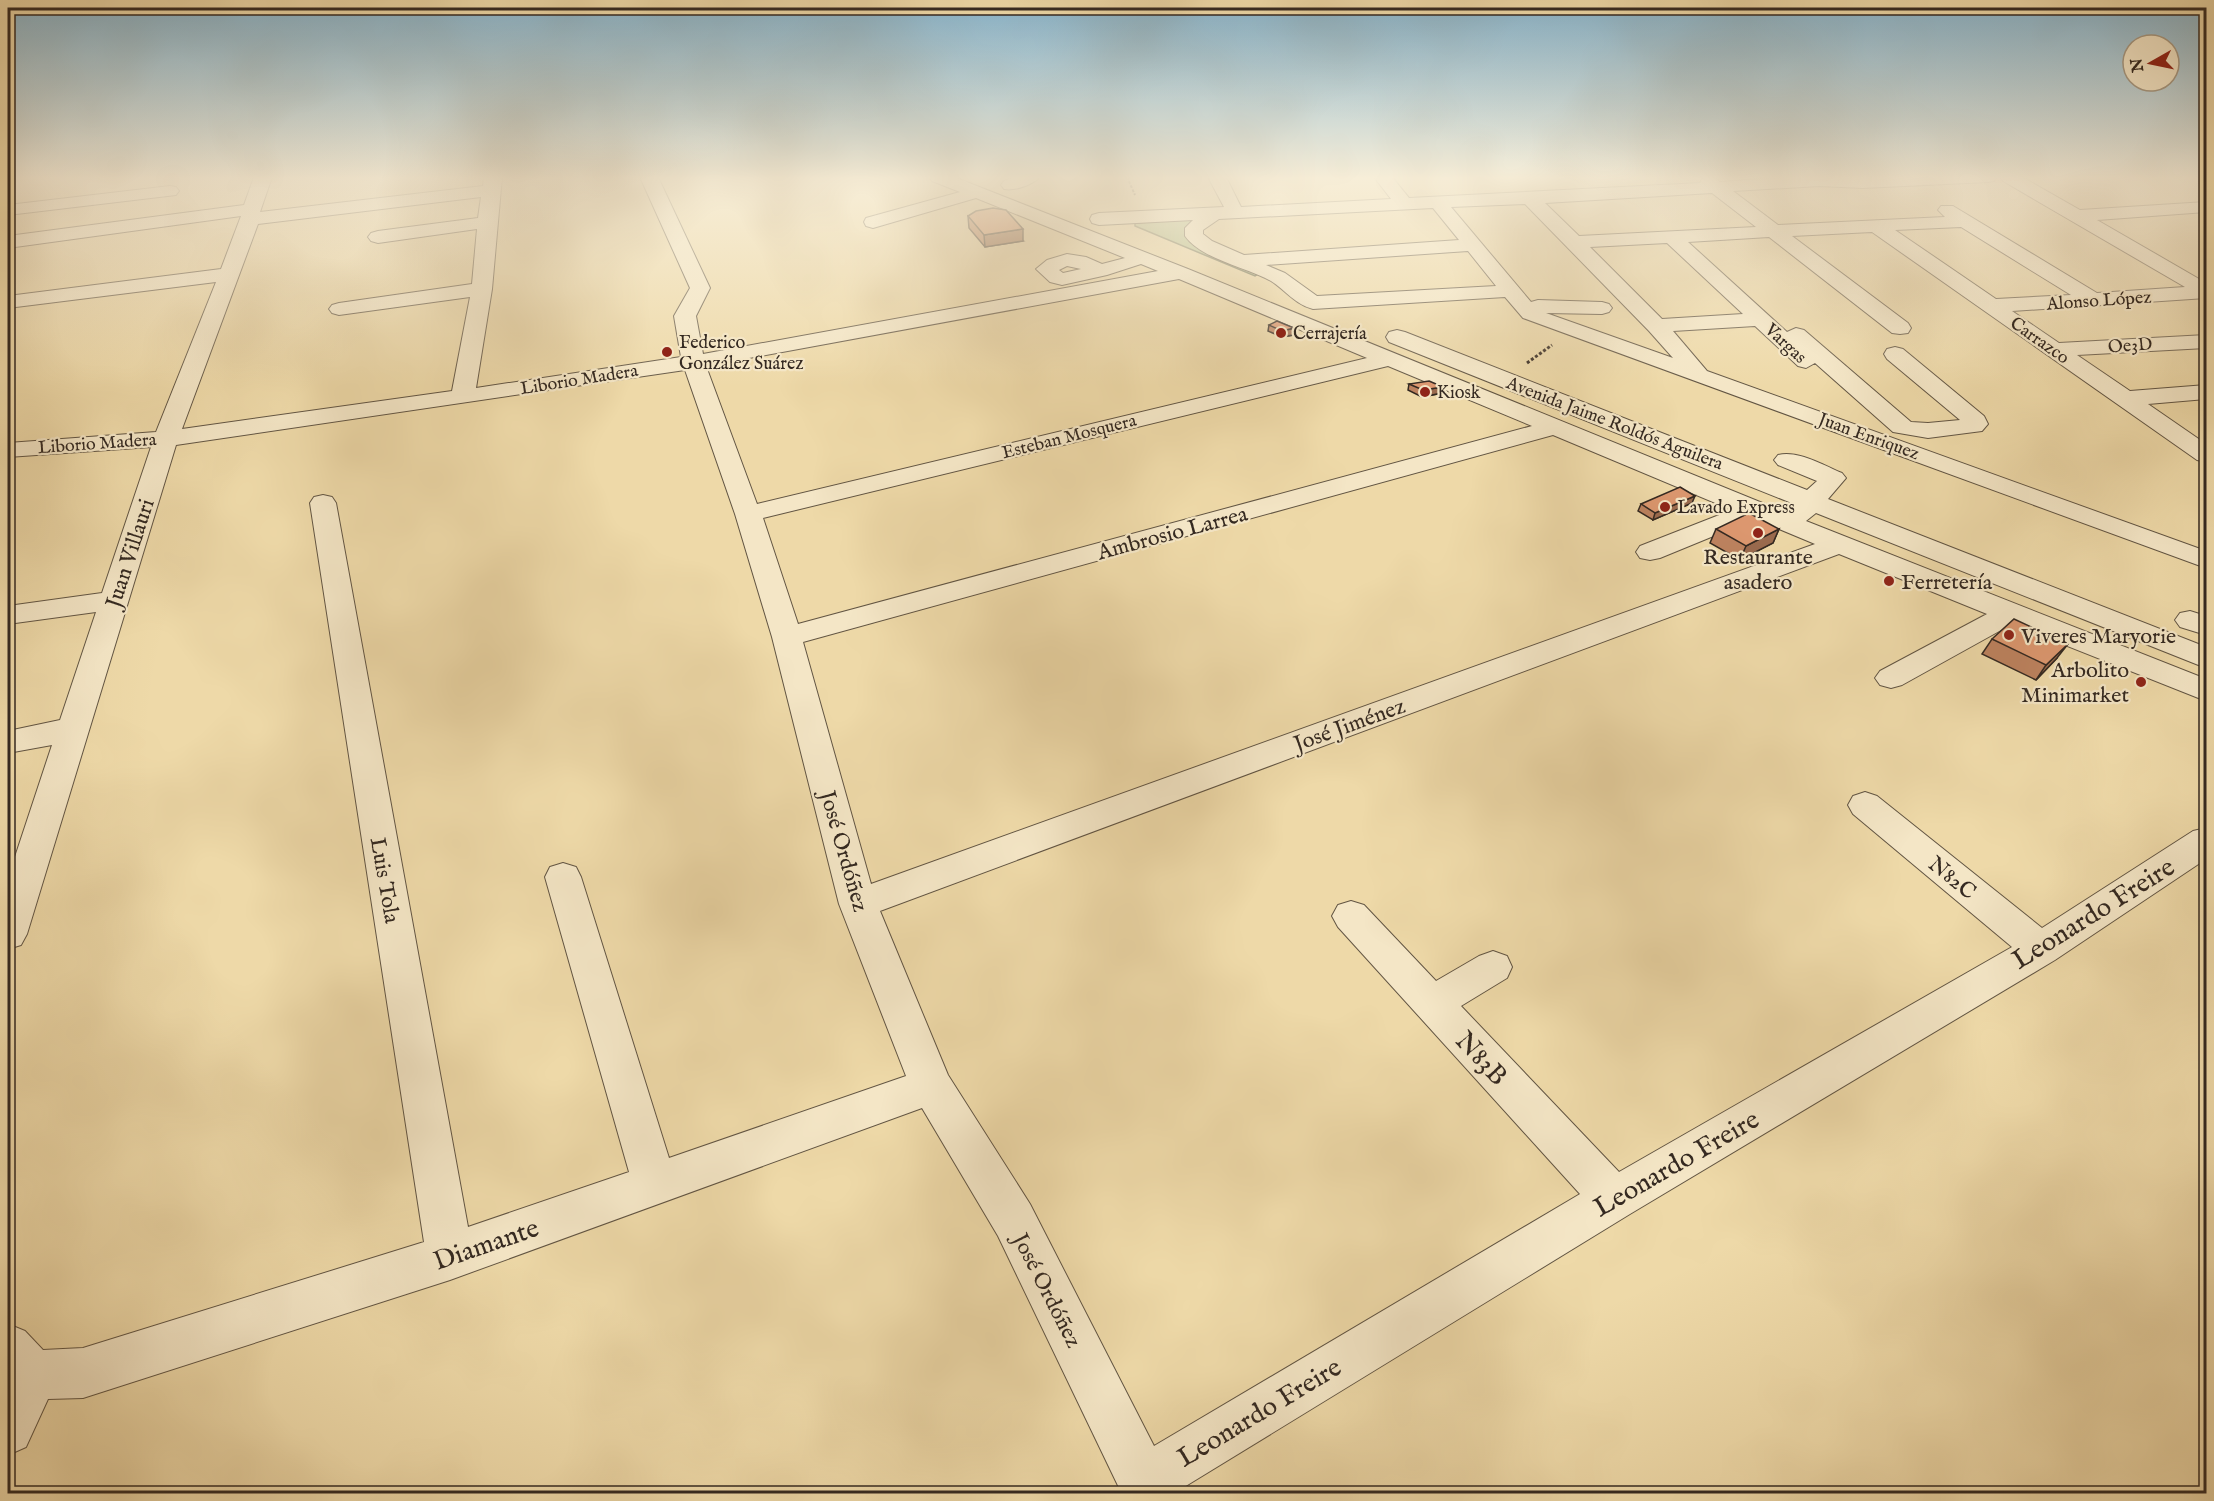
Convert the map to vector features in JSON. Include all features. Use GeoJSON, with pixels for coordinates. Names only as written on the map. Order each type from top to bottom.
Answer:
{"type":"FeatureCollection","features":[{"type":"Feature","properties":{"kind":"street","name":"Juan Villauri"},"geometry":{"type":"LineString","coordinates":[[8,934],[166,439],[238,247]]}},
{"type":"Feature","properties":{"kind":"street"},"geometry":{"type":"LineString","coordinates":[[463,397],[482,289],[485,247]]}},
{"type":"Feature","properties":{"kind":"street","name":"José Ordóñez"},"geometry":{"type":"LineString","coordinates":[[681,247],[700,288],[685,316],[693,362],[748,514],[787,637],[858,904],[931,1086],[1014,1220],[1147,1487]]}},
{"type":"Feature","properties":{"kind":"street","name":"Avenida Jaime Roldós Aguilera"},"geometry":{"type":"LineString","coordinates":[[1114,247],[1145,259],[1185,264],[1313,303],[2206,658]]}},
{"type":"Feature","properties":{"kind":"street"},"geometry":{"type":"LineString","coordinates":[[1210,247],[1278,277],[1313,303],[1522,303],[1602,308]]}},
{"type":"Feature","properties":{"kind":"street"},"geometry":{"type":"LineString","coordinates":[[1238,260],[1440,247]]}},
{"type":"Feature","properties":{"kind":"street"},"geometry":{"type":"LineString","coordinates":[[1474,247],[1522,303]]}},
{"type":"Feature","properties":{"kind":"street"},"geometry":{"type":"LineString","coordinates":[[1580,247],[1657,326],[1698,375]]}},
{"type":"Feature","properties":{"kind":"street","name":"Vargas"},"geometry":{"type":"LineString","coordinates":[[1683,247],[1899,447]]}},
{"type":"Feature","properties":{"kind":"street"},"geometry":{"type":"LineString","coordinates":[[1796,247],[1900,328]]}},
{"type":"Feature","properties":{"kind":"street","name":"Carrazco"},"geometry":{"type":"LineString","coordinates":[[1907,247],[2205,455]]}},
{"type":"Feature","properties":{"kind":"street"},"geometry":{"type":"LineString","coordinates":[[2008,247],[2094,300]]}},
{"type":"Feature","properties":{"kind":"street"},"geometry":{"type":"LineString","coordinates":[[2129,247],[2206,292]]}},
{"type":"Feature","properties":{"kind":"street"},"geometry":{"type":"LineString","coordinates":[[1100,271],[1145,259]]}},
{"type":"Feature","properties":{"kind":"street","name":"Liborio Madera"},"geometry":{"type":"LineString","coordinates":[[8,450],[166,439],[693,362],[1185,264]]}},
{"type":"Feature","properties":{"kind":"street","name":"Avenida Jaime Roldós Aguilera"},"geometry":{"type":"LineString","coordinates":[[1185,264],[1390,358],[1789,524],[2206,692]]}},
{"type":"Feature","properties":{"kind":"street"},"geometry":{"type":"LineString","coordinates":[[8,302],[228,274]]}},
{"type":"Feature","properties":{"kind":"street"},"geometry":{"type":"LineString","coordinates":[[339,309],[482,289]]}},
{"type":"Feature","properties":{"kind":"street","name":"Alonso López"},"geometry":{"type":"LineString","coordinates":[[1991,306],[2206,292]]}},
{"type":"Feature","properties":{"kind":"street","name":"Juan Enriquez"},"geometry":{"type":"LineString","coordinates":[[1522,303],[1573,329],[2206,560]]}},
{"type":"Feature","properties":{"kind":"street"},"geometry":{"type":"LineString","coordinates":[[1339,314],[1368,307],[1400,313]]}},
{"type":"Feature","properties":{"kind":"street"},"geometry":{"type":"LineString","coordinates":[[1657,326],[1761,319]]}},
{"type":"Feature","properties":{"kind":"street"},"geometry":{"type":"LineString","coordinates":[[1796,335],[1902,427],[1923,431],[1976,424],[1976,420],[1895,354]]}},
{"type":"Feature","properties":{"kind":"street","name":"Oe3D"},"geometry":{"type":"LineString","coordinates":[[2054,350],[2206,341]]}},
{"type":"Feature","properties":{"kind":"street","name":"Esteban Mosquera"},"geometry":{"type":"LineString","coordinates":[[748,514],[1390,358]]}},
{"type":"Feature","properties":{"kind":"street"},"geometry":{"type":"LineString","coordinates":[[2123,399],[2206,392]]}},
{"type":"Feature","properties":{"kind":"street","name":"Ambrosio Larrea"},"geometry":{"type":"LineString","coordinates":[[787,637],[1557,427]]}},
{"type":"Feature","properties":{"kind":"street"},"geometry":{"type":"LineString","coordinates":[[1787,460],[1833,478],[1814,501],[1789,524]]}},
{"type":"Feature","properties":{"kind":"street","name":"Luis Tola"},"geometry":{"type":"LineString","coordinates":[[323,503],[450,1257]]}},
{"type":"Feature","properties":{"kind":"street"},"geometry":{"type":"LineString","coordinates":[[1650,552],[1755,510]]}},
{"type":"Feature","properties":{"kind":"street","name":"José Jiménez"},"geometry":{"type":"LineString","coordinates":[[858,904],[1840,544]]}},
{"type":"Feature","properties":{"kind":"street"},"geometry":{"type":"LineString","coordinates":[[8,615],[113,601]]}},
{"type":"Feature","properties":{"kind":"street"},"geometry":{"type":"LineString","coordinates":[[1891,678],[1987,627],[2010,612]]}},
{"type":"Feature","properties":{"kind":"street"},"geometry":{"type":"LineString","coordinates":[[8,742],[74,729]]}},
{"type":"Feature","properties":{"kind":"street","name":"N82C"},"geometry":{"type":"LineString","coordinates":[[1865,805],[2041,949]]}},
{"type":"Feature","properties":{"kind":"street","name":"Leonardo Freire"},"geometry":{"type":"LineString","coordinates":[[1147,1487],[1614,1199],[2041,949],[2206,841]]}},
{"type":"Feature","properties":{"kind":"street"},"geometry":{"type":"LineString","coordinates":[[563,877],[655,1184]]}},
{"type":"Feature","properties":{"kind":"street","name":"N83B"},"geometry":{"type":"LineString","coordinates":[[1351,916],[1614,1199]]}},
{"type":"Feature","properties":{"kind":"street"},"geometry":{"type":"LineString","coordinates":[[1431,1004],[1493,967]]}},
{"type":"Feature","properties":{"kind":"street","name":"Diamante"},"geometry":{"type":"LineString","coordinates":[[20,1362],[83,1373],[450,1257],[931,1086]]}},
{"type":"Feature","properties":{"kind":"street"},"geometry":{"type":"LineString","coordinates":[[8,1428],[20,1362]]}},
{"type":"Feature","properties":{"kind":"path"},"geometry":{"type":"LineString","coordinates":[[1504,380],[1573,329]]}},
{"type":"Feature","properties":{"kind":"green space"},"geometry":{"type":"Polygon","coordinates":[[[1186,247],[1219,247],[1260,273],[1255,276],[1186,247]]]}},
{"type":"Feature","properties":{"kind":"building"},"geometry":{"type":"Polygon","coordinates":[[[1277,321],[1294,328],[1282,331],[1269,325],[1277,321]]]}},
{"type":"Feature","properties":{"kind":"building"},"geometry":{"type":"Polygon","coordinates":[[[1429,381],[1443,387],[1423,390],[1409,384],[1429,381]]]}},
{"type":"Feature","properties":{"kind":"building"},"geometry":{"type":"Polygon","coordinates":[[[1680,487],[1695,496],[1655,513],[1641,504],[1680,487]]]}},
{"type":"Feature","properties":{"kind":"building"},"geometry":{"type":"Polygon","coordinates":[[[1749,513],[1779,529],[1746,546],[1716,529],[1749,513]]]}},
{"type":"Feature","properties":{"kind":"building"},"geometry":{"type":"Polygon","coordinates":[[[2014,619],[2068,644],[2046,665],[1992,639],[2014,619]]]}},
{"type":"Feature","properties":{"kind":"place","name":"Cerrajería"},"geometry":{"type":"Point","coordinates":[1281,333]}},
{"type":"Feature","properties":{"kind":"place","name":"Federico González Suárez"},"geometry":{"type":"Point","coordinates":[667,352]}},
{"type":"Feature","properties":{"kind":"place","name":"Kiosk"},"geometry":{"type":"Point","coordinates":[1425,392]}},
{"type":"Feature","properties":{"kind":"place","name":"Lavado Express"},"geometry":{"type":"Point","coordinates":[1665,507]}},
{"type":"Feature","properties":{"kind":"place","name":"Restaurante asadero"},"geometry":{"type":"Point","coordinates":[1758,533]}},
{"type":"Feature","properties":{"kind":"place","name":"Ferretería"},"geometry":{"type":"Point","coordinates":[1889,581]}},
{"type":"Feature","properties":{"kind":"place","name":"Viveres Maryorie"},"geometry":{"type":"Point","coordinates":[2009,635]}},
{"type":"Feature","properties":{"kind":"place","name":"Arbolito Minimarket"},"geometry":{"type":"Point","coordinates":[2141,682]}}]}
